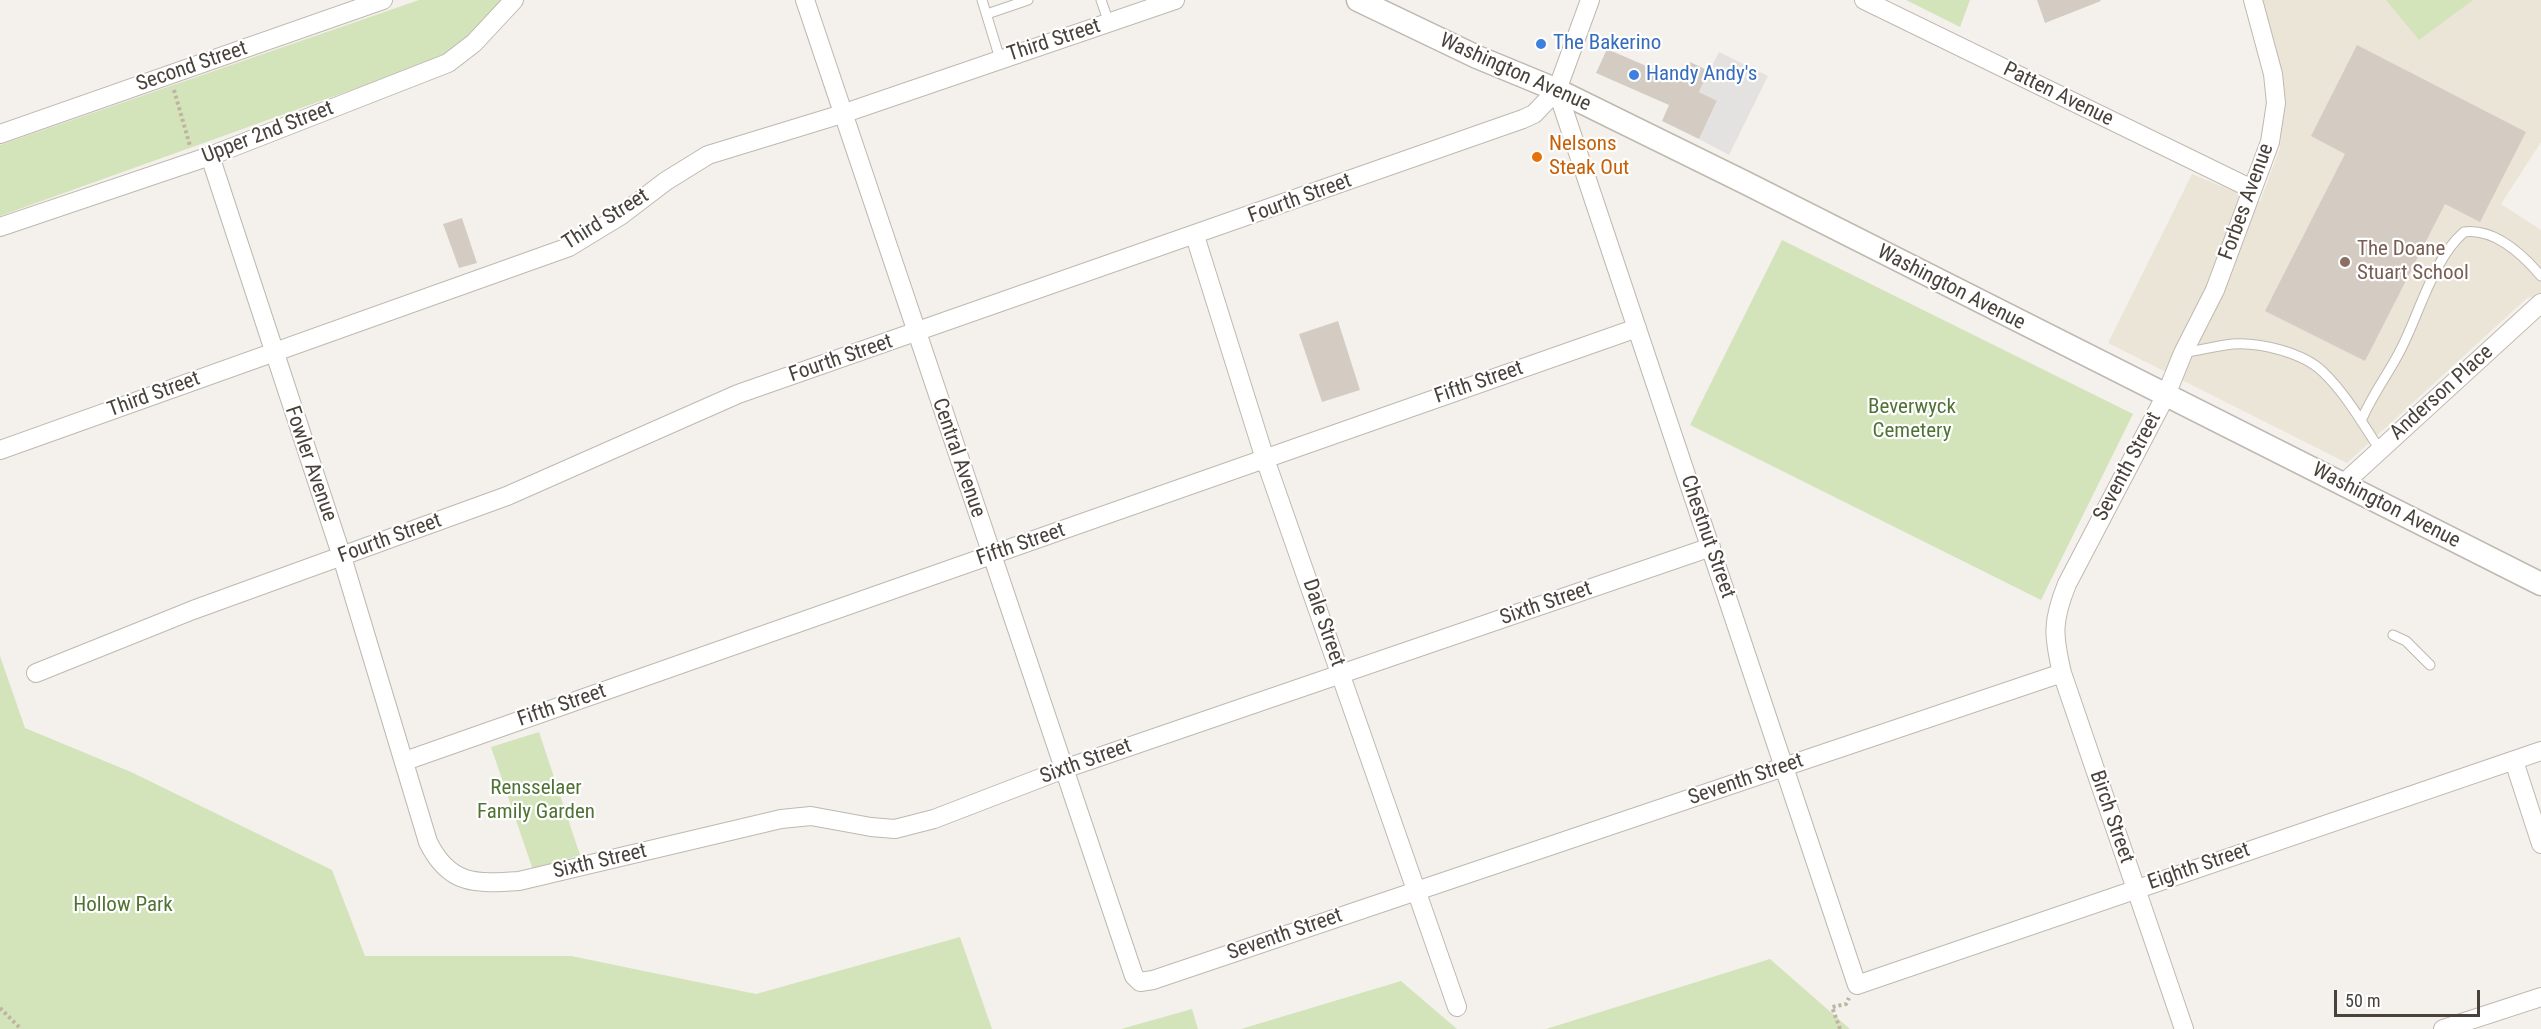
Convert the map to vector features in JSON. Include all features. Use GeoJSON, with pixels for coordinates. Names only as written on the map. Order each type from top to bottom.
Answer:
{"type":"FeatureCollection","features":[{"type":"Feature","properties":{"kind":"street","name":"Second Street"},"geometry":{"type":"LineString","coordinates":[[0,134],[383,0]]}},
{"type":"Feature","properties":{"kind":"street","name":"Upper 2nd Street"},"geometry":{"type":"LineString","coordinates":[[0,227],[202,159],[448,63],[474,43],[514,0]]}},
{"type":"Feature","properties":{"kind":"street","name":"Central Avenue"},"geometry":{"type":"LineString","coordinates":[[805,0],[1134,976],[1140,982]]}},
{"type":"Feature","properties":{"kind":"street","name":"Third Street"},"geometry":{"type":"LineString","coordinates":[[0,450],[569,247],[620,216],[666,181],[708,155],[842,114],[1175,0]]}},
{"type":"Feature","properties":{"kind":"street","name":"Washington Avenue"},"geometry":{"type":"LineString","coordinates":[[1358,0],[1477,57],[1557,90],[2541,584]]}},
{"type":"Feature","properties":{"kind":"street","name":"Fourth Street"},"geometry":{"type":"LineString","coordinates":[[36,673],[193,610],[507,496],[738,394],[1195,236],[1534,114],[1557,90],[1590,0]]}},
{"type":"Feature","properties":{"kind":"street","name":"Patten Avenue"},"geometry":{"type":"LineString","coordinates":[[1864,0],[2252,189]]}},
{"type":"Feature","properties":{"kind":"street","name":"Forbes Avenue"},"geometry":{"type":"LineString","coordinates":[[2166,395],[2183,353],[2215,290],[2270,142],[2276,103],[2273,74],[2253,0]]}},
{"type":"Feature","properties":{"kind":"street","name":"Chestnut Street"},"geometry":{"type":"LineString","coordinates":[[1557,90],[1857,985]]}},
{"type":"Feature","properties":{"kind":"street","name":"Fowler Avenue"},"geometry":{"type":"LineString","coordinates":[[202,159],[273,352],[342,557],[428,842],[436,860],[448,872]]}},
{"type":"Feature","properties":{"kind":"street","name":"Dale Street"},"geometry":{"type":"LineString","coordinates":[[1195,236],[1265,459],[1457,1007]]}},
{"type":"Feature","properties":{"kind":"street","name":"Anderson Place"},"geometry":{"type":"LineString","coordinates":[[2343,484],[2541,303]]}},
{"type":"Feature","properties":{"kind":"street","name":"Fifth Street"},"geometry":{"type":"LineString","coordinates":[[405,761],[1637,328]]}},
{"type":"Feature","properties":{"kind":"street","name":"Seventh Street"},"geometry":{"type":"LineString","coordinates":[[1140,982],[1153,980],[2062,673],[2055,643],[2056,612],[2067,584],[2166,395]]}},
{"type":"Feature","properties":{"kind":"street","name":"Sixth Street"},"geometry":{"type":"LineString","coordinates":[[448,872],[470,881],[496,883],[519,881],[781,819],[811,816],[895,829],[934,819],[1064,769],[1711,547]]}},
{"type":"Feature","properties":{"kind":"street","name":"Birch Street"},"geometry":{"type":"LineString","coordinates":[[2062,673],[2184,1029]]}},
{"type":"Feature","properties":{"kind":"street","name":"Eighth Street"},"geometry":{"type":"LineString","coordinates":[[1857,985],[2541,751]]}},
{"type":"Feature","properties":{"kind":"street"},"geometry":{"type":"LineString","coordinates":[[2514,761],[2541,844]]}},
{"type":"Feature","properties":{"kind":"street"},"geometry":{"type":"LineString","coordinates":[[2443,1029],[2541,997]]}},
{"type":"Feature","properties":{"kind":"lane"},"geometry":{"type":"LineString","coordinates":[[982,0],[1000,59]]}},
{"type":"Feature","properties":{"kind":"lane"},"geometry":{"type":"LineString","coordinates":[[987,14],[1028,0]]}},
{"type":"Feature","properties":{"kind":"lane"},"geometry":{"type":"LineString","coordinates":[[1101,0],[1109,23]]}},
{"type":"Feature","properties":{"kind":"lane"},"geometry":{"type":"LineString","coordinates":[[2361,421],[2369,402],[2388,374],[2408,335],[2445,252],[2464,232],[2474,230],[2494,237],[2517,253],[2541,276]]}},
{"type":"Feature","properties":{"kind":"lane"},"geometry":{"type":"LineString","coordinates":[[2183,353],[2234,344],[2262,345],[2294,355],[2322,370],[2380,450]]}},
{"type":"Feature","properties":{"kind":"lane"},"geometry":{"type":"LineString","coordinates":[[2393,635],[2406,641],[2430,665]]}},
{"type":"Feature","properties":{"kind":"path"},"geometry":{"type":"LineString","coordinates":[[170,75],[202,159]]}},
{"type":"Feature","properties":{"kind":"path"},"geometry":{"type":"LineString","coordinates":[[1840,1029],[1832,1008],[1846,1004],[1857,985]]}},
{"type":"Feature","properties":{"kind":"path"},"geometry":{"type":"LineString","coordinates":[[0,1008],[21,1029]]}},
{"type":"Feature","properties":{"kind":"shaded area","name":"The Doane Stuart School"},"geometry":{"type":"Polygon","coordinates":[[[2262,0],[2541,0],[2541,142],[2501,204],[2541,230],[2541,295],[2527,298],[2347,463],[2108,343],[2192,174],[2260,202],[2280,148],[2284,110],[2282,73],[2262,0]]]}},
{"type":"Feature","properties":{"kind":"shaded area"},"geometry":{"type":"Polygon","coordinates":[[[1719,52],[1768,76],[1729,155],[1699,139],[1717,102],[1699,92],[1719,52]]]}},
{"type":"Feature","properties":{"kind":"green space"},"geometry":{"type":"Polygon","coordinates":[[[419,0],[501,0],[461,45],[435,60],[0,216],[0,145],[419,0]]]}},
{"type":"Feature","properties":{"kind":"green space"},"geometry":{"type":"Polygon","coordinates":[[[1906,0],[1970,0],[1960,27],[1906,0]]]}},
{"type":"Feature","properties":{"kind":"green space"},"geometry":{"type":"Polygon","coordinates":[[[2386,0],[2473,0],[2419,40],[2386,0]]]}},
{"type":"Feature","properties":{"kind":"green space","name":"Beverwyck Cemetery"},"geometry":{"type":"Polygon","coordinates":[[[1782,240],[2133,414],[2041,600],[1690,425],[1782,240]]]}},
{"type":"Feature","properties":{"kind":"green space","name":"Hollow Park"},"geometry":{"type":"Polygon","coordinates":[[[0,656],[25,728],[131,772],[332,870],[365,956],[571,956],[756,994],[960,937],[992,1029],[0,1029],[0,656]]]}},
{"type":"Feature","properties":{"kind":"green space","name":"Rensselaer Family Garden"},"geometry":{"type":"Polygon","coordinates":[[[539,732],[580,855],[533,870],[491,747],[539,732]]]}},
{"type":"Feature","properties":{"kind":"green space"},"geometry":{"type":"Polygon","coordinates":[[[1770,959],[1850,1029],[1546,1029],[1770,959]]]}},
{"type":"Feature","properties":{"kind":"green space"},"geometry":{"type":"Polygon","coordinates":[[[1401,981],[1457,1029],[1241,1029],[1401,981]]]}},
{"type":"Feature","properties":{"kind":"green space"},"geometry":{"type":"Polygon","coordinates":[[[1192,1009],[1198,1029],[1121,1029],[1192,1009]]]}},
{"type":"Feature","properties":{"kind":"building"},"geometry":{"type":"Polygon","coordinates":[[[2037,0],[2100,0],[2101,1],[2045,23],[2037,0]]]}},
{"type":"Feature","properties":{"kind":"building","name":"The Doane Stuart School"},"geometry":{"type":"Polygon","coordinates":[[[2357,45],[2526,132],[2480,222],[2445,204],[2365,361],[2265,311],[2345,154],[2311,136],[2357,45]]]}},
{"type":"Feature","properties":{"kind":"building"},"geometry":{"type":"Polygon","coordinates":[[[1607,49],[1681,81],[1690,62],[1709,71],[1699,92],[1717,101],[1699,139],[1662,121],[1669,105],[1596,73],[1607,49]]]}},
{"type":"Feature","properties":{"kind":"building"},"geometry":{"type":"Polygon","coordinates":[[[462,218],[477,263],[459,268],[443,224],[462,218]]]}},
{"type":"Feature","properties":{"kind":"building"},"geometry":{"type":"Polygon","coordinates":[[[1338,321],[1360,390],[1322,402],[1299,334],[1338,321]]]}},
{"type":"Feature","properties":{"kind":"place","name":"The Bakerino"},"geometry":{"type":"Point","coordinates":[1541,44]}},
{"type":"Feature","properties":{"kind":"place","name":"Handy Andy's"},"geometry":{"type":"Point","coordinates":[1634,75]}},
{"type":"Feature","properties":{"kind":"place","name":"Nelsons Steak Out"},"geometry":{"type":"Point","coordinates":[1537,157]}},
{"type":"Feature","properties":{"kind":"place","name":"The Doane Stuart School"},"geometry":{"type":"Point","coordinates":[2345,262]}}]}
